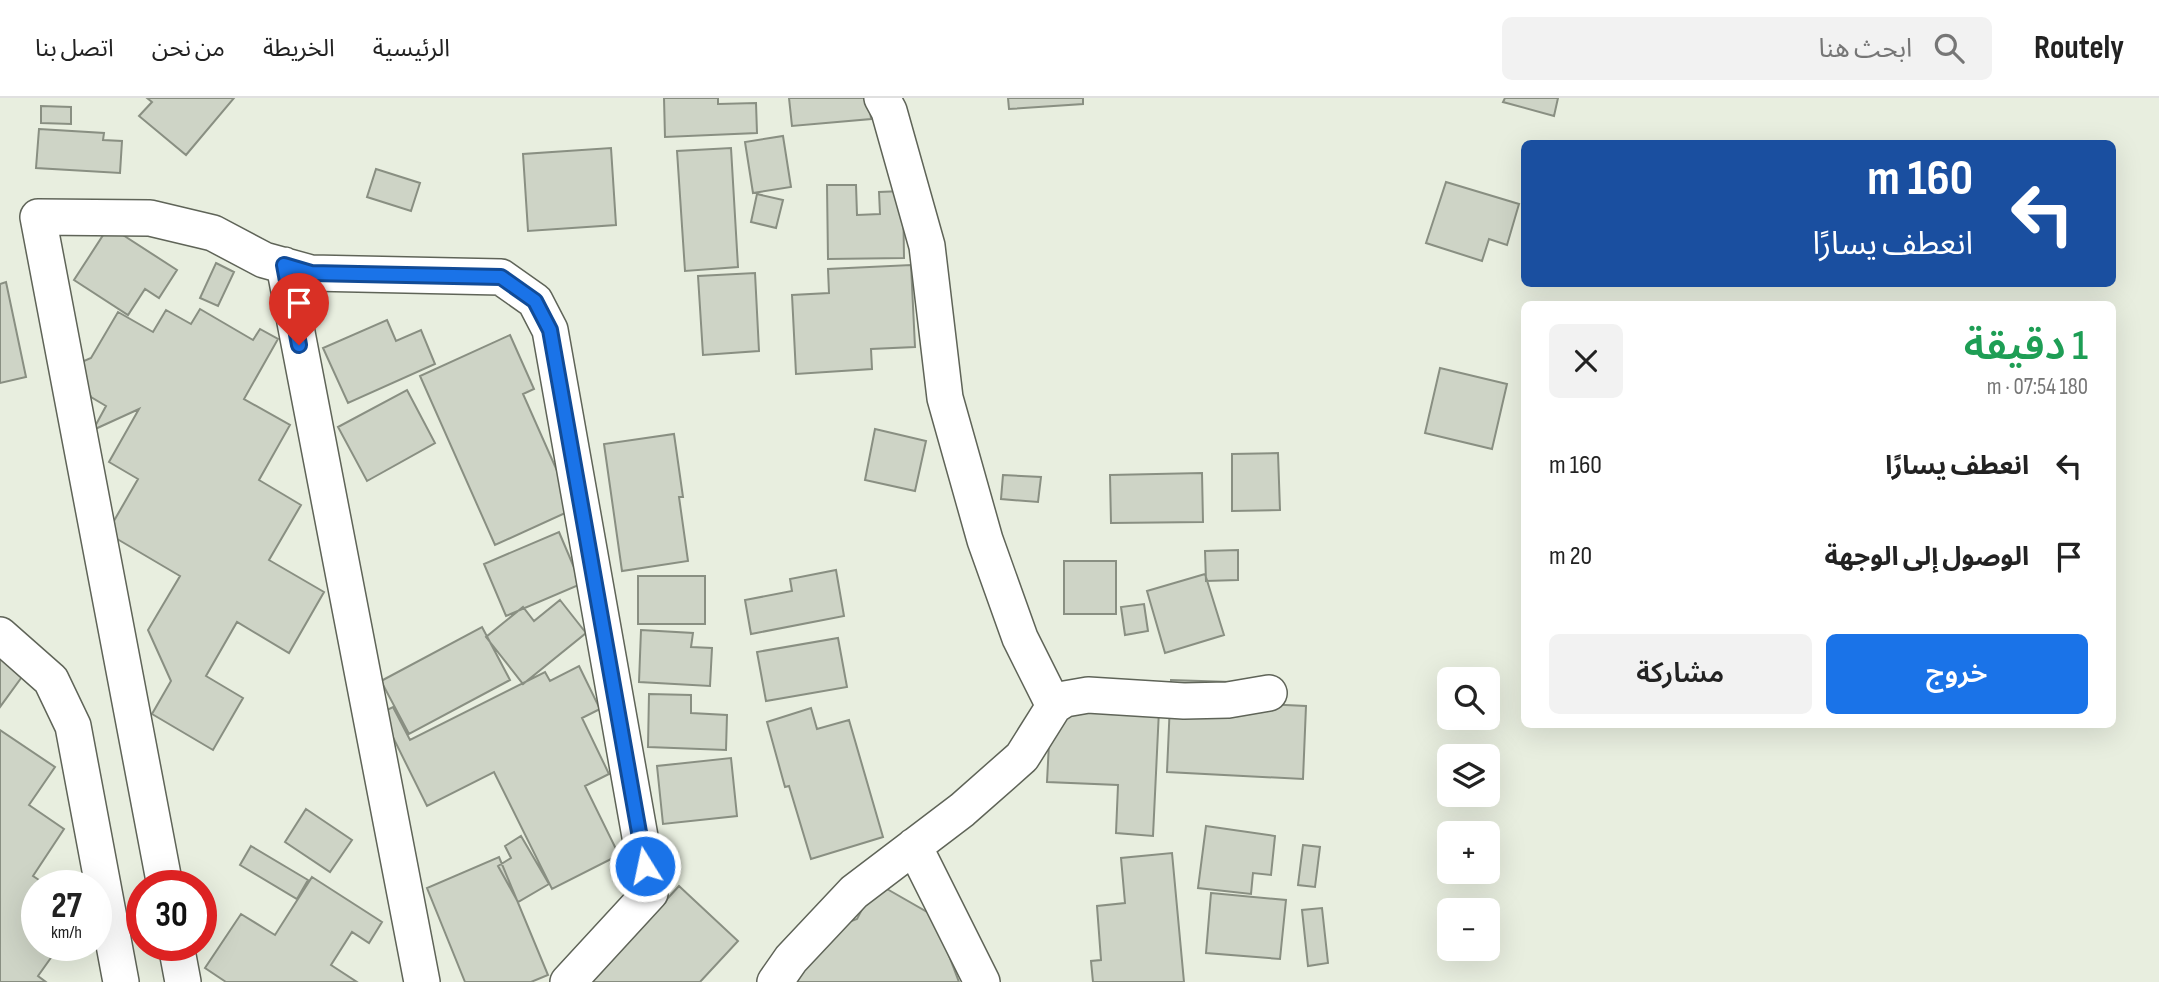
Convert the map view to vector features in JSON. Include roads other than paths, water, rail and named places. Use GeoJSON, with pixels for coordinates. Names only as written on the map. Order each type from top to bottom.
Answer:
{"type":"FeatureCollection","features":[{"type":"Feature","properties":{"kind":"street"},"geometry":{"type":"LineString","coordinates":[[882,98],[889,111],[927,246],[945,398],[970,488],[985,540],[1020,638],[1054,706]]}},
{"type":"Feature","properties":{"kind":"street"},"geometry":{"type":"LineString","coordinates":[[162,870],[38,218],[150,218],[214,233],[264,260],[311,273],[501,277],[535,301],[550,330],[650,893],[568,982]]}},
{"type":"Feature","properties":{"kind":"street"},"geometry":{"type":"LineString","coordinates":[[284,265],[422,982]]}},
{"type":"Feature","properties":{"kind":"street"},"geometry":{"type":"LineString","coordinates":[[0,635],[51,680],[73,726],[121,982]]}},
{"type":"Feature","properties":{"kind":"street"},"geometry":{"type":"LineString","coordinates":[[775,982],[791,959],[854,892],[962,810],[1022,757],[1054,706],[1065,699],[1088,695],[1228,701],[1269,694]]}},
{"type":"Feature","properties":{"kind":"street"},"geometry":{"type":"LineString","coordinates":[[914,846],[982,982]]}},
{"type":"Feature","properties":{"kind":"street"},"geometry":{"type":"LineString","coordinates":[[179,961],[183,982]]}}]}
